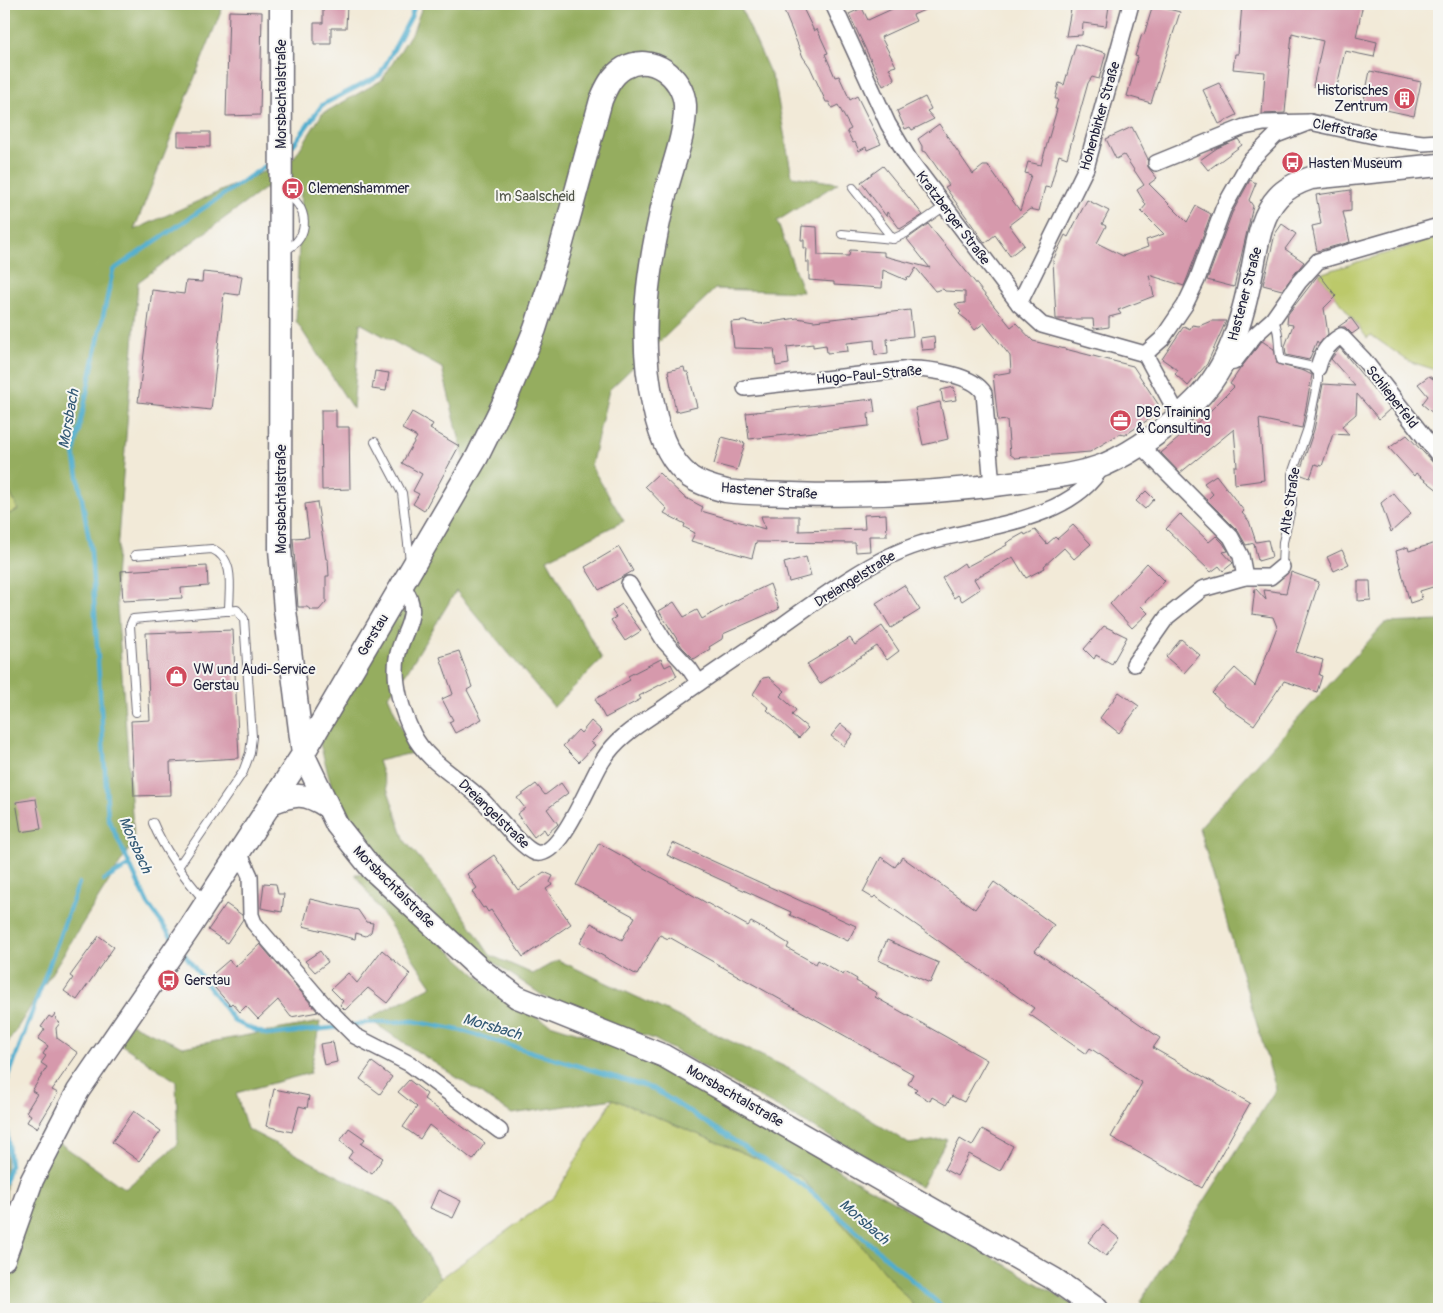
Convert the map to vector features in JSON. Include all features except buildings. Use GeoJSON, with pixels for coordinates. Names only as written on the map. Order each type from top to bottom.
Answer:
{"type":"FeatureCollection","features":[{"type":"Feature","properties":{"kind":"main road","name":"Morsbachtalstraße"},"geometry":{"type":"LineString","coordinates":[[281,4],[280,549],[285,610],[303,754],[326,806],[348,840],[372,869],[480,969],[517,996],[664,1056],[1054,1279],[1096,1309]]}},
{"type":"Feature","properties":{"kind":"main road","name":"Hastener Straße"},"geometry":{"type":"LineString","coordinates":[[509,392],[535,329],[559,254],[606,88],[613,77],[624,68],[636,64],[650,65],[669,72],[679,83],[685,105],[682,127],[654,246],[645,320],[644,348],[648,385],[655,415],[672,458],[689,476],[708,487],[736,492],[848,495],[992,486],[1074,474],[1102,466],[1140,444],[1194,402],[1210,384],[1222,364],[1238,329],[1265,219],[1278,197],[1296,183],[1311,178],[1439,165]]}},
{"type":"Feature","properties":{"kind":"main road","name":"Gerstau"},"geometry":{"type":"LineString","coordinates":[[4,1259],[32,1180],[78,1091],[189,929],[303,754],[477,456],[509,392]]}},
{"type":"Feature","properties":{"kind":"main road"},"geometry":{"type":"LineString","coordinates":[[271,803],[293,795],[311,796],[326,806]]}},
{"type":"Feature","properties":{"kind":"street","name":"Kratzberger Straße"},"geometry":{"type":"LineString","coordinates":[[833,4],[888,124],[909,159],[1019,304],[1042,325],[1145,354]]}},
{"type":"Feature","properties":{"kind":"street","name":"Hohenbirker Straße"},"geometry":{"type":"LineString","coordinates":[[1019,304],[1086,168],[1131,4]]}},
{"type":"Feature","properties":{"kind":"street","name":"Cleffstraße"},"geometry":{"type":"LineString","coordinates":[[1156,163],[1250,126],[1264,123],[1310,122],[1383,138],[1423,143],[1439,142]]}},
{"type":"Feature","properties":{"kind":"street"},"geometry":{"type":"LineString","coordinates":[[1178,415],[1145,354],[1162,339],[1185,305],[1198,280],[1224,209],[1250,161],[1276,135],[1310,122]]}},
{"type":"Feature","properties":{"kind":"street"},"geometry":{"type":"LineString","coordinates":[[1250,126],[1263,148]]}},
{"type":"Feature","properties":{"kind":"street"},"geometry":{"type":"LineString","coordinates":[[1222,364],[1234,362],[1255,335],[1273,319],[1299,282],[1318,261],[1439,226]]}},
{"type":"Feature","properties":{"kind":"street","name":"Alte Straße"},"geometry":{"type":"LineString","coordinates":[[1318,368],[1320,358],[1333,341],[1341,336],[1364,360]]}},
{"type":"Feature","properties":{"kind":"street","name":"Schlieperfeld"},"geometry":{"type":"LineString","coordinates":[[1364,360],[1439,456]]}},
{"type":"Feature","properties":{"kind":"street","name":"Hugo-Paul-Straße"},"geometry":{"type":"LineString","coordinates":[[745,388],[911,369],[932,371],[970,381],[980,386],[984,393],[992,486]]}},
{"type":"Feature","properties":{"kind":"street"},"geometry":{"type":"LineString","coordinates":[[1140,444],[1231,537],[1241,556],[1245,577]]}},
{"type":"Feature","properties":{"kind":"street","name":"Dreiangelstraße"},"geometry":{"type":"LineString","coordinates":[[407,577],[413,604],[412,613],[398,657],[396,670],[404,707],[414,737],[429,754],[481,798],[526,847],[536,853],[548,852],[558,843],[611,747],[626,734],[698,683],[892,554],[929,542],[1028,517],[1054,507],[1090,484],[1102,466]]}},
{"type":"Feature","properties":{"kind":"street","name":"Alte Straße"},"geometry":{"type":"LineString","coordinates":[[1134,664],[1167,617],[1180,604],[1202,589],[1245,577],[1270,576],[1282,568]]}},
{"type":"Feature","properties":{"kind":"street"},"geometry":{"type":"LineString","coordinates":[[629,584],[665,642],[689,668],[698,683]]}},
{"type":"Feature","properties":{"kind":"street"},"geometry":{"type":"LineString","coordinates":[[239,852],[250,876],[251,915],[254,923],[334,1015],[355,1036],[410,1064],[500,1130]]}},
{"type":"Feature","properties":{"kind":"lane"},"geometry":{"type":"LineString","coordinates":[[853,188],[893,239]]}},
{"type":"Feature","properties":{"kind":"lane"},"geometry":{"type":"LineString","coordinates":[[842,234],[893,239],[906,233],[945,206]]}},
{"type":"Feature","properties":{"kind":"lane"},"geometry":{"type":"LineString","coordinates":[[1273,319],[1279,331],[1278,349],[1281,360],[1318,368]]}},
{"type":"Feature","properties":{"kind":"lane","name":"Alte Straße"},"geometry":{"type":"LineString","coordinates":[[1282,568],[1284,542],[1292,505],[1292,474],[1308,428],[1318,368]]}},
{"type":"Feature","properties":{"kind":"lane"},"geometry":{"type":"LineString","coordinates":[[375,442],[402,493],[407,577]]}},
{"type":"Feature","properties":{"kind":"lane"},"geometry":{"type":"LineString","coordinates":[[135,555],[212,549],[220,552],[228,561],[229,611]]}},
{"type":"Feature","properties":{"kind":"lane"},"geometry":{"type":"LineString","coordinates":[[136,712],[130,626],[134,619],[237,610],[244,619],[252,737],[250,753],[243,772],[178,866]]}},
{"type":"Feature","properties":{"kind":"lane"},"geometry":{"type":"LineString","coordinates":[[153,824],[159,838],[178,866],[206,902]]}},
{"type":"Feature","properties":{"kind":"green space","name":"Im Saalscheid"},"geometry":{"type":"Polygon","coordinates":[[[4,4],[224,4],[134,230],[294,158],[322,114],[382,80],[414,29],[423,4],[739,4],[775,84],[792,176],[838,183],[777,221],[803,292],[715,289],[609,390],[591,466],[624,521],[547,559],[602,659],[554,707],[456,591],[406,673],[388,696],[412,753],[378,761],[405,841],[447,890],[490,955],[533,974],[558,960],[794,1071],[909,1144],[947,1139],[921,1187],[654,1039],[555,1004],[474,949],[393,878],[340,817],[320,744],[467,470],[442,368],[360,323],[353,409],[296,321],[301,188],[264,189],[138,282],[115,578],[134,841],[6,1046],[6,1216],[58,1142],[125,1189],[178,1144],[176,1081],[119,1043],[131,1024],[183,1047],[320,1022],[310,1073],[236,1093],[247,1129],[396,1206],[441,1278],[413,1306],[416,1309],[4,1309],[4,516],[18,510],[4,479],[4,4]]]}},
{"type":"Feature","properties":{"kind":"green space"},"geometry":{"type":"Polygon","coordinates":[[[1439,237],[1439,371],[1408,361],[1371,335],[1367,338],[1319,274],[1439,237]]]}},
{"type":"Feature","properties":{"kind":"green space"},"geometry":{"type":"Polygon","coordinates":[[[4,479],[18,510],[4,516],[4,479]]]}},
{"type":"Feature","properties":{"kind":"green space"},"geometry":{"type":"Polygon","coordinates":[[[1439,621],[1439,1309],[1145,1309],[1140,1301],[1276,1089],[1199,828],[1385,623],[1439,621]]]}},
{"type":"Feature","properties":{"kind":"green space"},"geometry":{"type":"Polygon","coordinates":[[[355,874],[366,874],[507,1003],[550,1024],[640,1052],[697,1083],[860,1183],[960,1238],[1080,1309],[917,1309],[801,1177],[613,1099],[512,1114],[368,1019],[432,986],[355,874]]]}},
{"type":"Feature","properties":{"kind":"green space"},"geometry":{"type":"Polygon","coordinates":[[[613,1099],[801,1177],[917,1309],[416,1309],[413,1306],[441,1278],[554,1197],[613,1099]]]}},
{"type":"Feature","properties":{"kind":"waterway","name":"Morsbach"},"geometry":{"type":"LineString","coordinates":[[288,149],[294,144],[322,105],[380,75],[411,17],[415,4]]}},
{"type":"Feature","properties":{"kind":"waterway","name":"Morsbach"},"geometry":{"type":"LineString","coordinates":[[173,939],[148,904],[108,818],[91,551],[74,453],[113,270],[274,160]]}},
{"type":"Feature","properties":{"kind":"waterway"},"geometry":{"type":"LineString","coordinates":[[104,880],[130,865]]}},
{"type":"Feature","properties":{"kind":"waterway"},"geometry":{"type":"LineString","coordinates":[[4,1089],[79,883]]}},
{"type":"Feature","properties":{"kind":"waterway","name":"Morsbach"},"geometry":{"type":"LineString","coordinates":[[182,951],[235,1022],[268,1035],[341,1027]]}},
{"type":"Feature","properties":{"kind":"waterway","name":"Morsbach"},"geometry":{"type":"LineString","coordinates":[[349,1026],[364,1023],[413,1021],[463,1031],[654,1089],[803,1185],[945,1309]]}},
{"type":"Feature","properties":{"kind":"waterway"},"geometry":{"type":"LineString","coordinates":[[4,1097],[10,1166],[4,1183]]}},
{"type":"Feature","properties":{"kind":"place","name":"Historisches Zentrum"},"geometry":{"type":"Point","coordinates":[1404,98]}},
{"type":"Feature","properties":{"kind":"place","name":"Hasten Museum"},"geometry":{"type":"Point","coordinates":[1292,163]}},
{"type":"Feature","properties":{"kind":"place","name":"Clemenshammer"},"geometry":{"type":"Point","coordinates":[292,188]}},
{"type":"Feature","properties":{"kind":"place","name":"DBS Training & Consulting"},"geometry":{"type":"Point","coordinates":[1120,420]}},
{"type":"Feature","properties":{"kind":"place","name":"VW und Audi-Service Gerstau"},"geometry":{"type":"Point","coordinates":[177,677]}},
{"type":"Feature","properties":{"kind":"place","name":"Gerstau"},"geometry":{"type":"Point","coordinates":[168,980]}}]}
